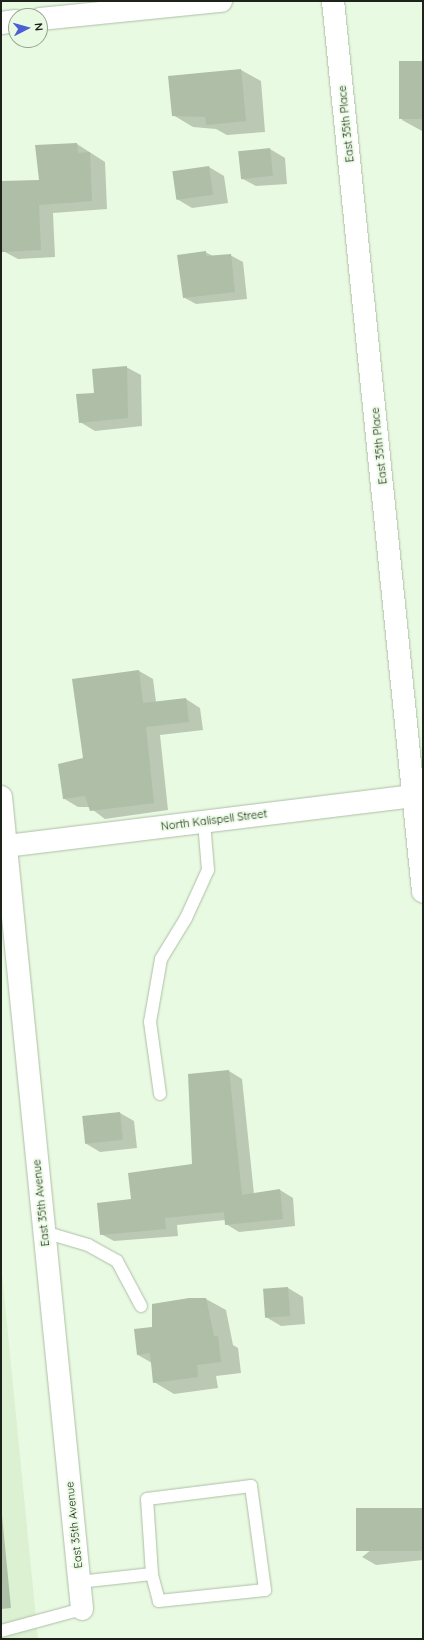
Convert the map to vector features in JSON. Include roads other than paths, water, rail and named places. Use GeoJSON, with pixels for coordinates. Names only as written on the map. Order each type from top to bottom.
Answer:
{"type":"FeatureCollection","features":[{"type":"Feature","properties":{"kind":"street"},"geometry":{"type":"LineString","coordinates":[[48,18],[221,1]]}},
{"type":"Feature","properties":{"kind":"street","name":"East 35th Place"},"geometry":{"type":"LineString","coordinates":[[333,1],[419,795],[423,891]]}},
{"type":"Feature","properties":{"kind":"street","name":"North Kalispell Street"},"geometry":{"type":"LineString","coordinates":[[6,846],[419,795]]}},
{"type":"Feature","properties":{"kind":"street","name":"East 35th Avenue"},"geometry":{"type":"LineString","coordinates":[[1,797],[82,1609]]}},
{"type":"Feature","properties":{"kind":"lane"},"geometry":{"type":"LineString","coordinates":[[160,1094],[150,1022],[162,959],[186,918],[208,870],[204,822]]}},
{"type":"Feature","properties":{"kind":"lane"},"geometry":{"type":"LineString","coordinates":[[44,1232],[88,1245],[117,1261],[141,1306]]}},
{"type":"Feature","properties":{"kind":"lane"},"geometry":{"type":"LineString","coordinates":[[252,1486],[265,1590],[159,1601],[152,1574],[147,1499],[252,1486]]}},
{"type":"Feature","properties":{"kind":"lane"},"geometry":{"type":"LineString","coordinates":[[79,1582],[152,1574]]}},
{"type":"Feature","properties":{"kind":"lane"},"geometry":{"type":"LineString","coordinates":[[1,1631],[82,1609]]}}]}
